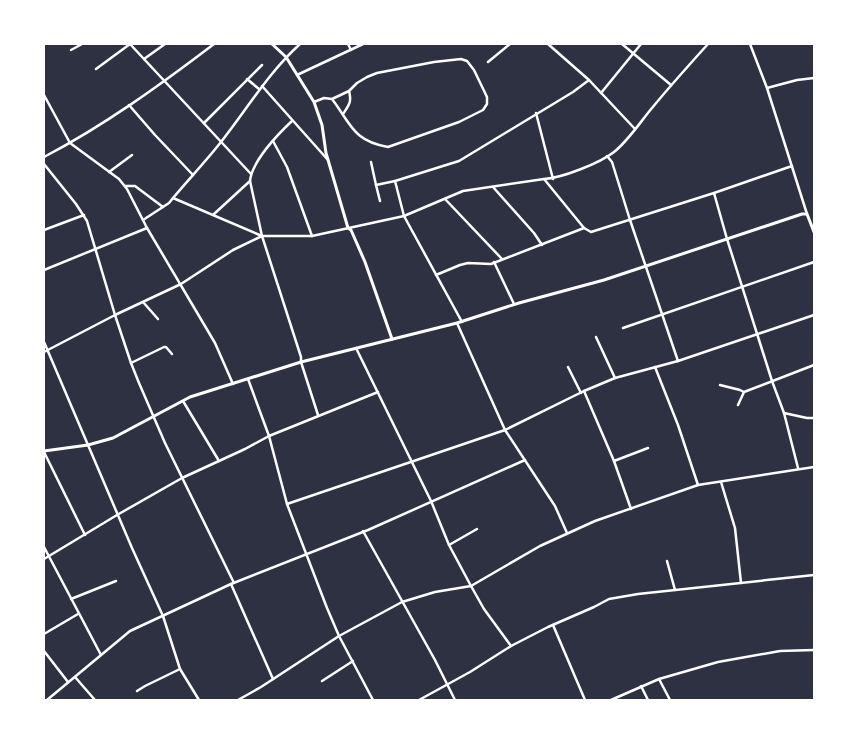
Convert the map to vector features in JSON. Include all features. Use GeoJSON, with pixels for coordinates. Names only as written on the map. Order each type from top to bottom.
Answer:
{"type":"FeatureCollection","features":[{"type":"Feature","properties":{"kind":"street"},"geometry":{"type":"LineString","coordinates":[[71,50],[82,44]]}},
{"type":"Feature","properties":{"kind":"street"},"geometry":{"type":"LineString","coordinates":[[96,69],[130,44],[251,174]]}},
{"type":"Feature","properties":{"kind":"street"},"geometry":{"type":"LineString","coordinates":[[144,59],[165,44]]}},
{"type":"Feature","properties":{"kind":"street"},"geometry":{"type":"LineString","coordinates":[[44,157],[70,144],[129,105],[165,81],[214,44]]}},
{"type":"Feature","properties":{"kind":"street"},"geometry":{"type":"LineString","coordinates":[[272,44],[286,57],[314,102],[322,125],[328,161],[348,228],[351,230],[365,262],[392,339]]}},
{"type":"Feature","properties":{"kind":"street"},"geometry":{"type":"LineString","coordinates":[[143,220],[163,207],[173,198],[221,142],[259,89],[286,57],[300,44]]}},
{"type":"Feature","properties":{"kind":"street"},"geometry":{"type":"LineString","coordinates":[[348,44],[351,50]]}},
{"type":"Feature","properties":{"kind":"street"},"geometry":{"type":"LineString","coordinates":[[297,75],[363,44]]}},
{"type":"Feature","properties":{"kind":"street"},"geometry":{"type":"LineString","coordinates":[[488,62],[510,44]]}},
{"type":"Feature","properties":{"kind":"street"},"geometry":{"type":"LineString","coordinates":[[548,44],[589,80],[635,129]]}},
{"type":"Feature","properties":{"kind":"street"},"geometry":{"type":"LineString","coordinates":[[622,44],[671,85]]}},
{"type":"Feature","properties":{"kind":"street"},"geometry":{"type":"LineString","coordinates":[[601,93],[641,44]]}},
{"type":"Feature","properties":{"kind":"street"},"geometry":{"type":"LineString","coordinates":[[173,198],[214,214],[262,236],[312,236],[404,216],[463,191],[553,179],[574,172],[615,151],[708,44]]}},
{"type":"Feature","properties":{"kind":"street"},"geometry":{"type":"LineString","coordinates":[[750,44],[767,88],[814,232]]}},
{"type":"Feature","properties":{"kind":"street"},"geometry":{"type":"LineString","coordinates":[[314,102],[324,98],[332,99],[349,91],[357,83],[377,73],[434,62],[461,59],[467,61],[474,70],[487,97],[487,104],[482,110],[459,122],[388,147],[376,145],[358,135],[349,125],[332,99]]}},
{"type":"Feature","properties":{"kind":"street"},"geometry":{"type":"LineString","coordinates":[[204,123],[262,64]]}},
{"type":"Feature","properties":{"kind":"street"},"geometry":{"type":"LineString","coordinates":[[767,88],[797,80],[814,78]]}},
{"type":"Feature","properties":{"kind":"street"},"geometry":{"type":"LineString","coordinates":[[247,79],[259,89]]}},
{"type":"Feature","properties":{"kind":"street"},"geometry":{"type":"LineString","coordinates":[[376,185],[395,181],[459,161],[573,92],[589,80]]}},
{"type":"Feature","properties":{"kind":"street"},"geometry":{"type":"LineString","coordinates":[[262,86],[328,161]]}},
{"type":"Feature","properties":{"kind":"street"},"geometry":{"type":"LineString","coordinates":[[343,114],[351,98],[349,91]]}},
{"type":"Feature","properties":{"kind":"street"},"geometry":{"type":"LineString","coordinates":[[44,95],[70,144],[119,179],[124,186],[215,343],[233,384]]}},
{"type":"Feature","properties":{"kind":"street"},"geometry":{"type":"LineString","coordinates":[[129,105],[193,175]]}},
{"type":"Feature","properties":{"kind":"street"},"geometry":{"type":"LineString","coordinates":[[536,113],[553,179]]}},
{"type":"Feature","properties":{"kind":"street"},"geometry":{"type":"LineString","coordinates":[[292,121],[273,141],[251,174],[250,181],[262,236],[301,357],[301,362],[318,416]]}},
{"type":"Feature","properties":{"kind":"street"},"geometry":{"type":"LineString","coordinates":[[273,141],[287,167],[312,236]]}},
{"type":"Feature","properties":{"kind":"street"},"geometry":{"type":"LineString","coordinates":[[109,172],[132,155]]}},
{"type":"Feature","properties":{"kind":"street"},"geometry":{"type":"LineString","coordinates":[[607,156],[612,162],[678,361]]}},
{"type":"Feature","properties":{"kind":"street"},"geometry":{"type":"LineString","coordinates":[[371,162],[380,201]]}},
{"type":"Feature","properties":{"kind":"street"},"geometry":{"type":"LineString","coordinates":[[44,164],[66,190],[84,215],[130,363],[153,417],[234,582]]}},
{"type":"Feature","properties":{"kind":"street"},"geometry":{"type":"LineString","coordinates":[[544,179],[584,228],[591,232],[714,193],[792,166]]}},
{"type":"Feature","properties":{"kind":"street"},"geometry":{"type":"LineString","coordinates":[[214,214],[250,181]]}},
{"type":"Feature","properties":{"kind":"street"},"geometry":{"type":"LineString","coordinates":[[395,181],[404,216],[462,322]]}},
{"type":"Feature","properties":{"kind":"street"},"geometry":{"type":"LineString","coordinates":[[124,186],[135,186],[163,207]]}},
{"type":"Feature","properties":{"kind":"street"},"geometry":{"type":"LineString","coordinates":[[492,186],[534,233],[542,245]]}},
{"type":"Feature","properties":{"kind":"street"},"geometry":{"type":"LineString","coordinates":[[714,193],[757,334],[784,413],[798,468]]}},
{"type":"Feature","properties":{"kind":"street"},"geometry":{"type":"LineString","coordinates":[[445,199],[502,259]]}},
{"type":"Feature","properties":{"kind":"street"},"geometry":{"type":"LineString","coordinates":[[85,534],[44,451],[88,445],[113,438],[199,393],[233,384],[301,362],[462,322],[514,304],[604,280],[807,214]]}},
{"type":"Feature","properties":{"kind":"street"},"geometry":{"type":"LineString","coordinates":[[44,230],[84,215]]}},
{"type":"Feature","properties":{"kind":"street"},"geometry":{"type":"LineString","coordinates":[[44,270],[147,228]]}},
{"type":"Feature","properties":{"kind":"street"},"geometry":{"type":"LineString","coordinates":[[436,275],[464,264],[490,264],[584,228]]}},
{"type":"Feature","properties":{"kind":"street"},"geometry":{"type":"LineString","coordinates":[[44,352],[115,315],[180,284],[232,250],[262,236]]}},
{"type":"Feature","properties":{"kind":"street"},"geometry":{"type":"LineString","coordinates":[[494,262],[514,304]]}},
{"type":"Feature","properties":{"kind":"street"},"geometry":{"type":"LineString","coordinates":[[623,328],[814,262]]}},
{"type":"Feature","properties":{"kind":"street"},"geometry":{"type":"LineString","coordinates":[[143,302],[158,319]]}},
{"type":"Feature","properties":{"kind":"street"},"geometry":{"type":"LineString","coordinates":[[288,504],[505,430],[615,378],[678,361],[814,316]]}},
{"type":"Feature","properties":{"kind":"street"},"geometry":{"type":"LineString","coordinates":[[457,323],[505,430],[555,506],[567,533]]}},
{"type":"Feature","properties":{"kind":"street"},"geometry":{"type":"LineString","coordinates":[[596,337],[615,378]]}},
{"type":"Feature","properties":{"kind":"street"},"geometry":{"type":"LineString","coordinates":[[44,342],[118,515],[164,616],[180,669],[199,700]]}},
{"type":"Feature","properties":{"kind":"street"},"geometry":{"type":"LineString","coordinates":[[130,363],[166,347],[172,354]]}},
{"type":"Feature","properties":{"kind":"street"},"geometry":{"type":"LineString","coordinates":[[356,348],[431,501],[449,544],[484,610],[511,646]]}},
{"type":"Feature","properties":{"kind":"street"},"geometry":{"type":"LineString","coordinates":[[738,405],[744,392],[814,365]]}},
{"type":"Feature","properties":{"kind":"street"},"geometry":{"type":"LineString","coordinates":[[655,366],[678,425],[698,485]]}},
{"type":"Feature","properties":{"kind":"street"},"geometry":{"type":"LineString","coordinates":[[568,367],[583,392],[609,446],[631,509]]}},
{"type":"Feature","properties":{"kind":"street"},"geometry":{"type":"LineString","coordinates":[[248,379],[269,436],[288,504],[327,608],[339,636],[373,700]]}},
{"type":"Feature","properties":{"kind":"street"},"geometry":{"type":"LineString","coordinates":[[720,385],[744,392]]}},
{"type":"Feature","properties":{"kind":"street"},"geometry":{"type":"LineString","coordinates":[[44,559],[182,478],[269,436],[378,392]]}},
{"type":"Feature","properties":{"kind":"street"},"geometry":{"type":"LineString","coordinates":[[183,401],[219,461]]}},
{"type":"Feature","properties":{"kind":"street"},"geometry":{"type":"LineString","coordinates":[[784,413],[814,418]]}},
{"type":"Feature","properties":{"kind":"street"},"geometry":{"type":"LineString","coordinates":[[614,461],[648,448]]}},
{"type":"Feature","properties":{"kind":"street"},"geometry":{"type":"LineString","coordinates":[[47,700],[130,631],[234,582],[363,531],[526,460]]}},
{"type":"Feature","properties":{"kind":"street"},"geometry":{"type":"LineString","coordinates":[[238,700],[243,699],[339,636],[402,602],[435,592],[471,586],[540,546],[595,521],[698,485],[798,468],[814,467]]}},
{"type":"Feature","properties":{"kind":"street"},"geometry":{"type":"LineString","coordinates":[[721,482],[735,528],[741,583]]}},
{"type":"Feature","properties":{"kind":"street"},"geometry":{"type":"LineString","coordinates":[[449,544],[477,529]]}},
{"type":"Feature","properties":{"kind":"street"},"geometry":{"type":"LineString","coordinates":[[363,531],[456,700]]}},
{"type":"Feature","properties":{"kind":"street"},"geometry":{"type":"LineString","coordinates":[[44,547],[78,614],[101,654]]}},
{"type":"Feature","properties":{"kind":"street"},"geometry":{"type":"LineString","coordinates":[[667,561],[675,590]]}},
{"type":"Feature","properties":{"kind":"street"},"geometry":{"type":"LineString","coordinates":[[419,700],[448,685],[511,646],[609,600],[638,594],[814,575]]}},
{"type":"Feature","properties":{"kind":"street"},"geometry":{"type":"LineString","coordinates":[[71,599],[116,581]]}},
{"type":"Feature","properties":{"kind":"street"},"geometry":{"type":"LineString","coordinates":[[231,584],[273,679]]}},
{"type":"Feature","properties":{"kind":"street"},"geometry":{"type":"LineString","coordinates":[[44,634],[78,614]]}},
{"type":"Feature","properties":{"kind":"street"},"geometry":{"type":"LineString","coordinates":[[553,625],[585,700]]}},
{"type":"Feature","properties":{"kind":"street"},"geometry":{"type":"LineString","coordinates":[[611,700],[659,679],[736,658],[780,651],[814,650]]}},
{"type":"Feature","properties":{"kind":"street"},"geometry":{"type":"LineString","coordinates":[[44,651],[68,682]]}},
{"type":"Feature","properties":{"kind":"street"},"geometry":{"type":"LineString","coordinates":[[322,681],[353,661]]}},
{"type":"Feature","properties":{"kind":"street"},"geometry":{"type":"LineString","coordinates":[[137,691],[180,669]]}},
{"type":"Feature","properties":{"kind":"street"},"geometry":{"type":"LineString","coordinates":[[75,677],[95,700]]}},
{"type":"Feature","properties":{"kind":"street"},"geometry":{"type":"LineString","coordinates":[[659,679],[670,700]]}},
{"type":"Feature","properties":{"kind":"street"},"geometry":{"type":"LineString","coordinates":[[641,686],[648,700]]}}]}
